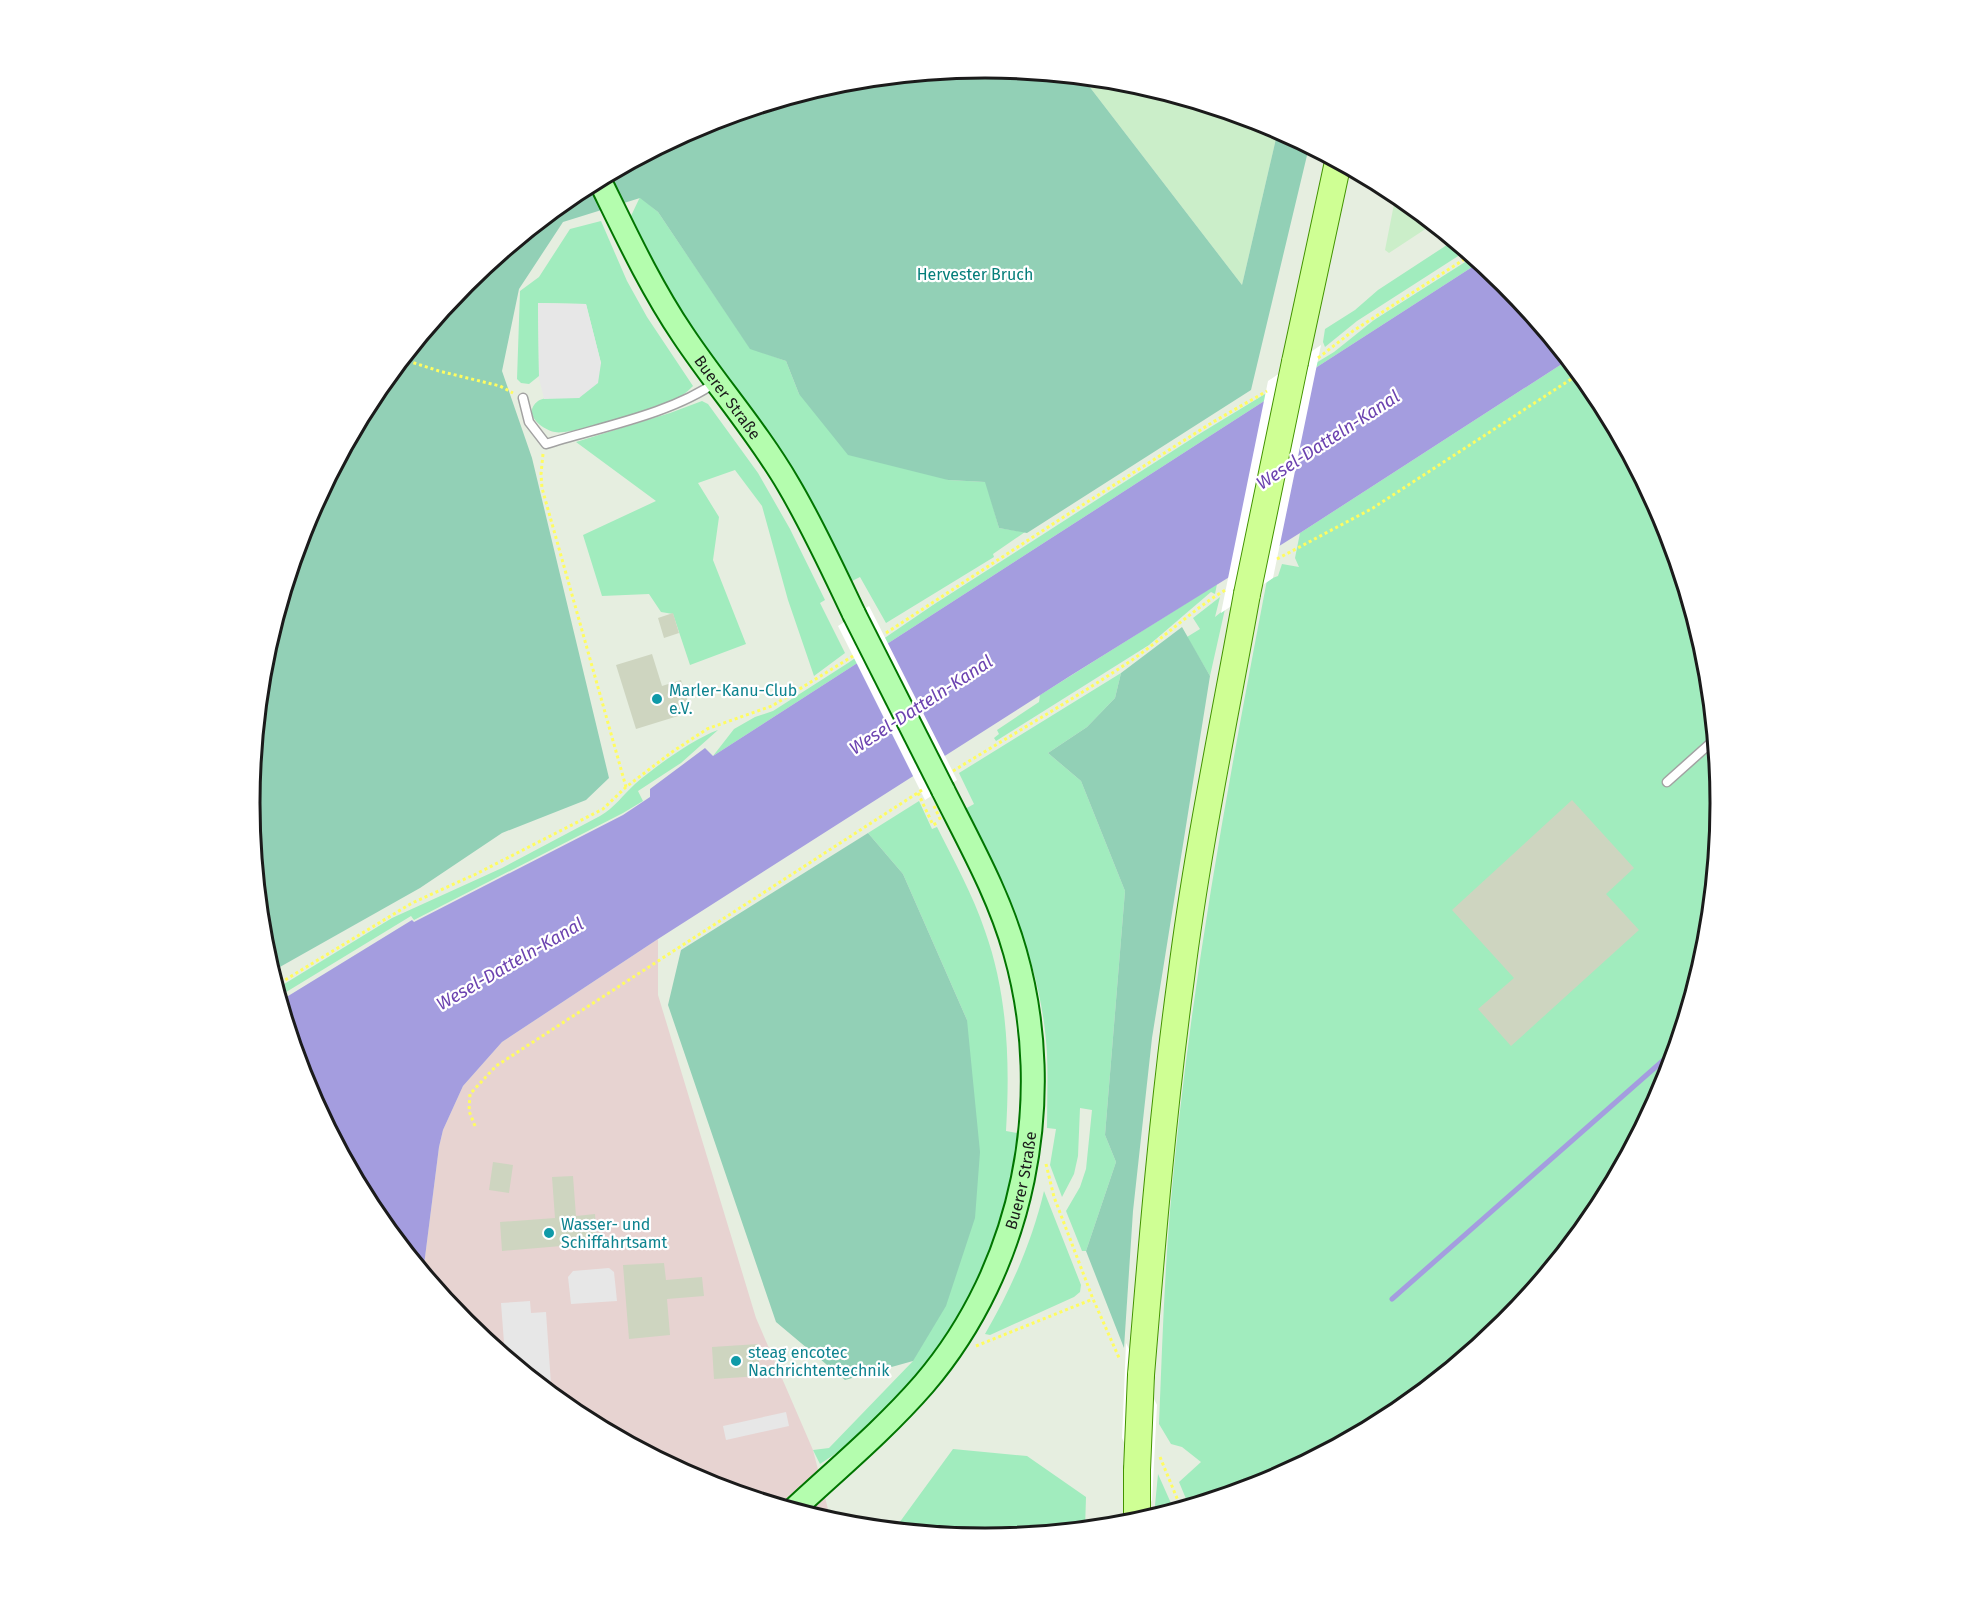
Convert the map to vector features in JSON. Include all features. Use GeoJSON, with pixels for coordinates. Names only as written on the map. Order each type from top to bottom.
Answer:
{"type":"FeatureCollection","features":[{"type":"Feature","properties":{"kind":"main road"},"geometry":{"type":"LineString","coordinates":[[1137,1511],[1141,1375],[1159,1156],[1181,976],[1210,799],[1239,590],[1306,361],[1337,170]]}},
{"type":"Feature","properties":{"kind":"street","name":"Buerer Straße"},"geometry":{"type":"LineString","coordinates":[[603,187],[656,292],[684,336],[758,437],[789,485],[999,906],[1015,953],[1030,1025],[1032,1081],[1030,1130],[1022,1183],[1009,1230],[994,1271],[975,1312],[925,1383],[889,1421],[800,1504]]}},
{"type":"Feature","properties":{"kind":"lane"},"geometry":{"type":"LineString","coordinates":[[522,398],[529,422],[546,444],[675,405],[716,381]]}},
{"type":"Feature","properties":{"kind":"lane"},"geometry":{"type":"LineString","coordinates":[[1667,782],[1707,746]]}},
{"type":"Feature","properties":{"kind":"path"},"geometry":{"type":"LineString","coordinates":[[1306,361],[1464,259]]}},
{"type":"Feature","properties":{"kind":"path"},"geometry":{"type":"LineString","coordinates":[[409,361],[500,386],[522,398]]}},
{"type":"Feature","properties":{"kind":"path"},"geometry":{"type":"LineString","coordinates":[[1272,562],[1373,508],[1572,379]]}},
{"type":"Feature","properties":{"kind":"path"},"geometry":{"type":"LineString","coordinates":[[882,636],[1213,422],[1271,389]]}},
{"type":"Feature","properties":{"kind":"path"},"geometry":{"type":"LineString","coordinates":[[546,444],[542,458],[542,488],[626,787]]}},
{"type":"Feature","properties":{"kind":"path"},"geometry":{"type":"LineString","coordinates":[[475,1126],[469,1111],[470,1094],[496,1066],[918,793],[940,784],[1121,667],[1150,648],[1211,598],[1239,590]]}},
{"type":"Feature","properties":{"kind":"path"},"geometry":{"type":"LineString","coordinates":[[282,982],[412,903],[476,874],[603,809],[626,787],[707,729],[772,706],[855,655]]}},
{"type":"Feature","properties":{"kind":"path"},"geometry":{"type":"LineString","coordinates":[[918,793],[933,825],[941,821]]}},
{"type":"Feature","properties":{"kind":"path"},"geometry":{"type":"LineString","coordinates":[[974,1347],[1093,1299],[1054,1197],[1046,1164]]}},
{"type":"Feature","properties":{"kind":"shaded area"},"geometry":{"type":"Polygon","coordinates":[[[538,303],[586,304],[601,363],[598,383],[579,398],[544,399],[539,378],[538,303]]]}},
{"type":"Feature","properties":{"kind":"shaded area"},"geometry":{"type":"Polygon","coordinates":[[[658,939],[658,995],[756,1318],[813,1450],[828,1510],[751,1490],[707,1473],[622,1431],[582,1406],[506,1348],[472,1316],[424,1263],[443,1130],[463,1086],[502,1042],[658,939]]]}},
{"type":"Feature","properties":{"kind":"shaded area"},"geometry":{"type":"Polygon","coordinates":[[[609,1268],[614,1272],[617,1301],[571,1304],[568,1277],[573,1271],[609,1268]]]}},
{"type":"Feature","properties":{"kind":"shaded area"},"geometry":{"type":"Polygon","coordinates":[[[530,1301],[531,1313],[546,1312],[551,1384],[504,1346],[501,1303],[530,1301]]]}},
{"type":"Feature","properties":{"kind":"shaded area"},"geometry":{"type":"Polygon","coordinates":[[[786,1412],[789,1426],[726,1440],[723,1426],[786,1412]]]}},
{"type":"Feature","properties":{"kind":"green space","name":"Hervester Bruch"},"geometry":{"type":"Polygon","coordinates":[[[984,78],[1089,86],[1242,285],[1276,139],[1307,154],[1251,390],[1027,533],[999,528],[985,482],[948,480],[848,455],[799,394],[786,361],[750,349],[658,212],[640,198],[563,222],[519,289],[502,371],[532,458],[609,778],[586,800],[502,833],[420,888],[279,968],[266,898],[261,850],[261,756],[266,708],[273,662],[284,615],[298,570],[334,482],[382,400],[409,362],[439,325],[506,258],[582,200],[622,175],[707,133],[751,116],[797,103],[890,84],[984,78]]]}},
{"type":"Feature","properties":{"kind":"green space"},"geometry":{"type":"Polygon","coordinates":[[[1089,86],[1126,92],[1218,116],[1276,139],[1242,285],[1089,86]]]}},
{"type":"Feature","properties":{"kind":"green space"},"geometry":{"type":"Polygon","coordinates":[[[640,197],[658,212],[750,348],[786,361],[799,394],[948,480],[986,482],[999,528],[1025,532],[993,554],[994,557],[886,623],[860,577],[850,582],[673,301],[630,218],[640,197]]]}},
{"type":"Feature","properties":{"kind":"green space"},"geometry":{"type":"Polygon","coordinates":[[[1394,205],[1426,228],[1389,253],[1385,250],[1394,205]]]}},
{"type":"Feature","properties":{"kind":"green space"},"geometry":{"type":"Polygon","coordinates":[[[601,221],[627,281],[647,317],[693,386],[678,398],[633,414],[578,430],[550,431],[536,421],[532,411],[533,406],[546,398],[579,398],[601,363],[586,304],[538,303],[539,376],[529,384],[521,383],[517,379],[520,291],[539,277],[570,229],[601,221]]]}},
{"type":"Feature","properties":{"kind":"green space"},"geometry":{"type":"Polygon","coordinates":[[[1447,245],[1460,255],[1357,321],[1325,347],[1323,342],[1325,329],[1355,310],[1378,290],[1447,245]]]}},
{"type":"Feature","properties":{"kind":"green space"},"geometry":{"type":"Polygon","coordinates":[[[1466,261],[1472,267],[713,756],[734,729],[755,717],[773,711],[1196,436],[1334,352],[1374,320],[1466,261]]]}},
{"type":"Feature","properties":{"kind":"green space"},"geometry":{"type":"Polygon","coordinates":[[[1562,364],[1587,400],[1635,482],[1671,570],[1685,615],[1696,662],[1708,756],[1710,803],[1703,898],[1696,944],[1685,991],[1671,1036],[1635,1124],[1587,1206],[1530,1281],[1463,1348],[1387,1406],[1347,1431],[1262,1473],[1218,1490],[1186,1499],[1179,1482],[1201,1462],[1182,1447],[1171,1444],[1159,1424],[1170,1211],[1187,1052],[1223,816],[1267,580],[1278,576],[1282,564],[1299,567],[1295,558],[1300,533],[1562,364]]]}},
{"type":"Feature","properties":{"kind":"green space"},"geometry":{"type":"Polygon","coordinates":[[[702,401],[708,404],[758,473],[790,529],[825,600],[820,603],[845,653],[814,676],[788,600],[762,506],[735,470],[698,483],[719,517],[713,560],[746,644],[690,665],[673,614],[661,612],[649,594],[602,596],[583,535],[656,501],[576,442],[702,401]]]}},
{"type":"Feature","properties":{"kind":"green space"},"geometry":{"type":"Polygon","coordinates":[[[1217,584],[1215,594],[1211,592],[1149,645],[996,741],[994,738],[999,734],[997,730],[1039,702],[1040,695],[1217,584]]]}},
{"type":"Feature","properties":{"kind":"green space"},"geometry":{"type":"Polygon","coordinates":[[[1220,597],[1215,617],[1225,609],[1210,676],[1187,637],[1200,629],[1193,618],[1220,597]]]}},
{"type":"Feature","properties":{"kind":"green space"},"geometry":{"type":"Polygon","coordinates":[[[1182,627],[1210,676],[1152,1038],[1133,1211],[1124,1348],[1086,1251],[1116,1162],[1105,1135],[1125,891],[1081,781],[1048,753],[1087,727],[1115,698],[1121,673],[1182,627]]]}},
{"type":"Feature","properties":{"kind":"green space"},"geometry":{"type":"Polygon","coordinates":[[[1121,673],[1115,698],[1087,727],[1048,753],[1081,781],[1125,891],[1105,1135],[1116,1162],[1086,1251],[1082,1251],[1066,1211],[1080,1187],[1086,1169],[1092,1110],[1080,1108],[1078,1156],[1074,1174],[1062,1197],[1050,1165],[1056,1129],[1047,1128],[1047,1054],[1038,989],[1020,927],[965,809],[974,804],[959,773],[1121,673]]]}},
{"type":"Feature","properties":{"kind":"green space"},"geometry":{"type":"Polygon","coordinates":[[[718,730],[681,763],[638,791],[643,801],[414,920],[411,916],[285,993],[283,985],[392,918],[502,868],[605,813],[635,784],[664,761],[718,730]]]}},
{"type":"Feature","properties":{"kind":"green space"},"geometry":{"type":"Polygon","coordinates":[[[919,801],[932,829],[937,827],[963,878],[993,955],[1006,1030],[1008,1080],[1006,1131],[1017,1133],[1011,1180],[999,1228],[980,1275],[956,1321],[927,1363],[895,1402],[859,1436],[820,1464],[813,1450],[829,1448],[913,1361],[967,1020],[903,874],[868,833],[919,801]]]}},
{"type":"Feature","properties":{"kind":"green space"},"geometry":{"type":"Polygon","coordinates":[[[868,833],[903,874],[967,1020],[980,1152],[975,1218],[946,1306],[913,1361],[845,1380],[776,1322],[668,1005],[681,950],[868,833]]]}},
{"type":"Feature","properties":{"kind":"green space"},"geometry":{"type":"Polygon","coordinates":[[[1044,1191],[1081,1285],[1080,1292],[1074,1297],[990,1335],[985,1334],[1020,1265],[1044,1191]]]}},
{"type":"Feature","properties":{"kind":"green space"},"geometry":{"type":"Polygon","coordinates":[[[953,1449],[1027,1456],[1086,1497],[1085,1521],[1079,1522],[984,1528],[899,1523],[953,1449]]]}},
{"type":"Feature","properties":{"kind":"green space"},"geometry":{"type":"Polygon","coordinates":[[[1158,1474],[1171,1503],[1155,1507],[1158,1474]]]}},
{"type":"Feature","properties":{"kind":"water","name":"Wesel-Datteln-Kanal"},"geometry":{"type":"Polygon","coordinates":[[[1472,267],[1530,325],[1562,364],[1300,533],[1070,676],[658,939],[502,1042],[463,1086],[443,1130],[424,1263],[382,1206],[334,1124],[298,1036],[286,997],[412,920],[414,922],[623,815],[650,797],[650,789],[705,748],[713,756],[1472,267]]]}},
{"type":"Feature","properties":{"kind":"pier"},"geometry":{"type":"Polygon","coordinates":[[[1321,345],[1273,578],[1221,613],[1268,381],[1321,345]]]}},
{"type":"Feature","properties":{"kind":"pier"},"geometry":{"type":"Polygon","coordinates":[[[869,606],[957,780],[925,800],[838,626],[869,606]]]}},
{"type":"Feature","properties":{"kind":"pier"},"geometry":{"type":"Polygon","coordinates":[[[1126,1343],[1157,1405],[1152,1502],[1122,1438],[1126,1343]]]}},
{"type":"Feature","properties":{"kind":"building"},"geometry":{"type":"Polygon","coordinates":[[[673,613],[679,633],[664,638],[658,618],[673,613]]]}},
{"type":"Feature","properties":{"kind":"building","name":"Marler-Kanu-Club e.V."},"geometry":{"type":"Polygon","coordinates":[[[652,654],[662,686],[681,680],[691,712],[636,729],[616,665],[652,654]]]}},
{"type":"Feature","properties":{"kind":"building"},"geometry":{"type":"Polygon","coordinates":[[[1572,800],[1634,868],[1606,894],[1639,930],[1511,1046],[1478,1009],[1514,978],[1452,910],[1572,800]]]}},
{"type":"Feature","properties":{"kind":"building"},"geometry":{"type":"Polygon","coordinates":[[[493,1162],[513,1165],[509,1193],[489,1190],[493,1162]]]}},
{"type":"Feature","properties":{"kind":"building","name":"Wasser- und Schiffahrtsamt"},"geometry":{"type":"Polygon","coordinates":[[[573,1176],[576,1216],[595,1214],[597,1243],[502,1251],[500,1222],[555,1218],[552,1177],[573,1176]]]}},
{"type":"Feature","properties":{"kind":"building"},"geometry":{"type":"Polygon","coordinates":[[[664,1263],[666,1280],[702,1277],[704,1296],[667,1299],[670,1335],[629,1339],[623,1265],[664,1263]]]}},
{"type":"Feature","properties":{"kind":"building","name":"steag encotec Nachrichtentechnik"},"geometry":{"type":"Polygon","coordinates":[[[758,1344],[760,1376],[714,1379],[712,1347],[758,1344]]]}},
{"type":"Feature","properties":{"kind":"waterway"},"geometry":{"type":"LineString","coordinates":[[1392,1299],[1661,1063]]}},
{"type":"Feature","properties":{"kind":"place","name":"Marler-Kanu-Club e.V."},"geometry":{"type":"Point","coordinates":[657,699]}},
{"type":"Feature","properties":{"kind":"place","name":"Wasser- und Schiffahrtsamt"},"geometry":{"type":"Point","coordinates":[549,1233]}},
{"type":"Feature","properties":{"kind":"place","name":"steag encotec Nachrichtentechnik"},"geometry":{"type":"Point","coordinates":[736,1361]}}]}
